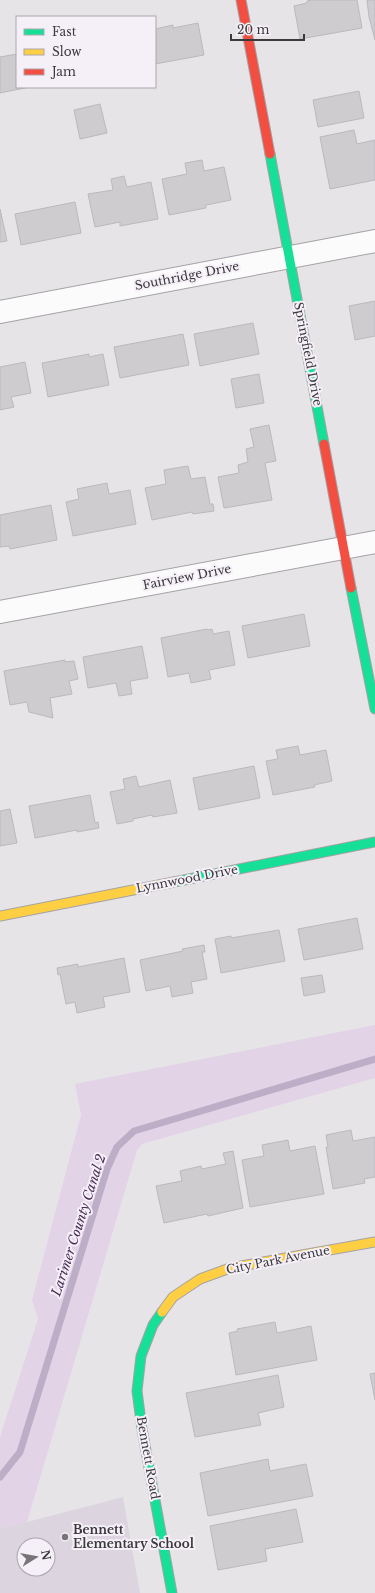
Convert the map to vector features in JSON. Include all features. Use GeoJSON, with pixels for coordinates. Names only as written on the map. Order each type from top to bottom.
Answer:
{"type":"FeatureCollection","features":[{"type":"Feature","properties":{"kind":"street","name":"Springfield Drive"},"geometry":{"type":"LineString","coordinates":[[241,0],[343,548],[375,709]]}},
{"type":"Feature","properties":{"kind":"street","name":"Southridge Drive"},"geometry":{"type":"LineString","coordinates":[[0,312],[375,241]]}},
{"type":"Feature","properties":{"kind":"street","name":"Fairview Drive"},"geometry":{"type":"LineString","coordinates":[[0,612],[375,542]]}},
{"type":"Feature","properties":{"kind":"street","name":"Lynnwood Drive"},"geometry":{"type":"LineString","coordinates":[[0,916],[375,842]]}},
{"type":"Feature","properties":{"kind":"street","name":"City Park Avenue"},"geometry":{"type":"LineString","coordinates":[[153,1325],[173,1297],[200,1279],[230,1268],[375,1242]]}},
{"type":"Feature","properties":{"kind":"street","name":"Bennett Road"},"geometry":{"type":"LineString","coordinates":[[153,1325],[141,1356],[137,1391],[142,1429],[172,1593]]}},
{"type":"Feature","properties":{"kind":"shaded area"},"geometry":{"type":"Polygon","coordinates":[[[375,1025],[375,1078],[142,1144],[137,1150],[27,1522],[0,1529],[0,1437],[38,1319],[32,1300],[81,1115],[75,1084],[375,1025]]]}},
{"type":"Feature","properties":{"kind":"shaded area","name":"Bennett Elementary School"},"geometry":{"type":"Polygon","coordinates":[[[123,1497],[140,1593],[0,1593],[0,1529],[123,1497]]]}},
{"type":"Feature","properties":{"kind":"building"},"geometry":{"type":"Polygon","coordinates":[[[357,0],[362,28],[300,39],[294,6],[307,3],[307,1],[357,0]]]}},
{"type":"Feature","properties":{"kind":"building"},"geometry":{"type":"Polygon","coordinates":[[[367,0],[375,0],[375,40],[369,17],[367,0]]]}},
{"type":"Feature","properties":{"kind":"building"},"geometry":{"type":"Polygon","coordinates":[[[198,23],[204,55],[156,64],[156,29],[173,25],[173,28],[198,23]]]}},
{"type":"Feature","properties":{"kind":"building"},"geometry":{"type":"Polygon","coordinates":[[[16,54],[16,88],[25,88],[0,93],[0,57],[16,54]]]}},
{"type":"Feature","properties":{"kind":"building"},"geometry":{"type":"Polygon","coordinates":[[[359,91],[364,118],[318,127],[313,100],[359,91]]]}},
{"type":"Feature","properties":{"kind":"building"},"geometry":{"type":"Polygon","coordinates":[[[100,104],[107,133],[80,139],[74,110],[100,104]]]}},
{"type":"Feature","properties":{"kind":"building"},"geometry":{"type":"Polygon","coordinates":[[[354,130],[357,144],[375,140],[375,180],[330,189],[320,137],[354,130]]]}},
{"type":"Feature","properties":{"kind":"building"},"geometry":{"type":"Polygon","coordinates":[[[202,160],[204,171],[224,167],[231,200],[206,205],[206,208],[169,215],[162,179],[187,174],[185,163],[202,160]]]}},
{"type":"Feature","properties":{"kind":"building"},"geometry":{"type":"Polygon","coordinates":[[[124,176],[127,187],[151,182],[158,219],[120,226],[120,222],[95,227],[88,194],[113,190],[111,179],[124,176]]]}},
{"type":"Feature","properties":{"kind":"building"},"geometry":{"type":"Polygon","coordinates":[[[75,202],[81,233],[21,245],[15,214],[75,202]]]}},
{"type":"Feature","properties":{"kind":"building"},"geometry":{"type":"Polygon","coordinates":[[[0,209],[7,241],[0,242],[0,209]]]}},
{"type":"Feature","properties":{"kind":"building"},"geometry":{"type":"Polygon","coordinates":[[[375,301],[375,336],[355,340],[349,306],[375,301]]]}},
{"type":"Feature","properties":{"kind":"building"},"geometry":{"type":"Polygon","coordinates":[[[253,323],[259,354],[200,366],[194,334],[253,323]]]}},
{"type":"Feature","properties":{"kind":"building"},"geometry":{"type":"Polygon","coordinates":[[[183,334],[189,365],[120,378],[114,347],[183,334]]]}},
{"type":"Feature","properties":{"kind":"building"},"geometry":{"type":"Polygon","coordinates":[[[89,354],[89,357],[103,354],[109,385],[48,397],[42,363],[89,354]]]}},
{"type":"Feature","properties":{"kind":"building"},"geometry":{"type":"Polygon","coordinates":[[[25,362],[31,393],[11,397],[14,407],[0,410],[0,367],[25,362]]]}},
{"type":"Feature","properties":{"kind":"building"},"geometry":{"type":"Polygon","coordinates":[[[259,374],[264,403],[236,408],[231,379],[259,374]]]}},
{"type":"Feature","properties":{"kind":"building"},"geometry":{"type":"Polygon","coordinates":[[[269,425],[276,461],[265,463],[272,500],[224,508],[218,477],[239,473],[238,465],[248,462],[246,449],[254,447],[250,429],[269,425]]]}},
{"type":"Feature","properties":{"kind":"building"},"geometry":{"type":"Polygon","coordinates":[[[188,466],[191,479],[205,477],[210,504],[213,504],[214,511],[193,514],[192,512],[152,520],[145,488],[166,484],[164,470],[188,466]]]}},
{"type":"Feature","properties":{"kind":"building"},"geometry":{"type":"Polygon","coordinates":[[[107,483],[109,494],[130,490],[136,524],[73,536],[66,502],[79,499],[77,489],[107,483]]]}},
{"type":"Feature","properties":{"kind":"building"},"geometry":{"type":"Polygon","coordinates":[[[51,505],[57,540],[10,549],[9,546],[0,547],[0,515],[51,505]]]}},
{"type":"Feature","properties":{"kind":"building"},"geometry":{"type":"Polygon","coordinates":[[[304,614],[310,646],[248,658],[242,626],[304,614]]]}},
{"type":"Feature","properties":{"kind":"building"},"geometry":{"type":"Polygon","coordinates":[[[212,629],[213,634],[229,631],[235,665],[209,670],[211,679],[191,683],[189,673],[168,677],[161,638],[212,629]]]}},
{"type":"Feature","properties":{"kind":"building"},"geometry":{"type":"Polygon","coordinates":[[[142,646],[148,678],[130,681],[132,694],[119,696],[116,683],[88,688],[83,657],[142,646]]]}},
{"type":"Feature","properties":{"kind":"building"},"geometry":{"type":"Polygon","coordinates":[[[65,660],[65,662],[74,661],[78,679],[69,681],[72,694],[50,698],[53,718],[29,712],[27,702],[10,705],[4,671],[65,660]]]}},
{"type":"Feature","properties":{"kind":"building"},"geometry":{"type":"Polygon","coordinates":[[[298,746],[300,755],[326,750],[332,781],[314,785],[315,787],[273,795],[266,761],[278,759],[276,750],[298,746]]]}},
{"type":"Feature","properties":{"kind":"building"},"geometry":{"type":"Polygon","coordinates":[[[254,766],[260,798],[199,810],[193,778],[254,766]]]}},
{"type":"Feature","properties":{"kind":"building"},"geometry":{"type":"Polygon","coordinates":[[[136,776],[139,787],[170,780],[177,813],[153,817],[152,815],[117,824],[110,792],[125,789],[123,779],[136,776]]]}},
{"type":"Feature","properties":{"kind":"building"},"geometry":{"type":"Polygon","coordinates":[[[90,795],[95,823],[98,822],[99,828],[77,832],[77,830],[35,838],[29,806],[90,795]]]}},
{"type":"Feature","properties":{"kind":"building"},"geometry":{"type":"Polygon","coordinates":[[[10,809],[17,843],[0,846],[0,811],[10,809]]]}},
{"type":"Feature","properties":{"kind":"building"},"geometry":{"type":"Polygon","coordinates":[[[357,918],[363,949],[304,960],[298,929],[357,918]]]}},
{"type":"Feature","properties":{"kind":"building"},"geometry":{"type":"Polygon","coordinates":[[[279,930],[285,961],[221,973],[215,939],[231,936],[231,938],[279,930]]]}},
{"type":"Feature","properties":{"kind":"building"},"geometry":{"type":"Polygon","coordinates":[[[204,945],[205,952],[202,952],[207,979],[191,982],[193,993],[172,997],[170,986],[146,991],[140,960],[204,945]]]}},
{"type":"Feature","properties":{"kind":"building"},"geometry":{"type":"Polygon","coordinates":[[[124,958],[130,992],[103,997],[105,1007],[77,1013],[75,1002],[66,1004],[60,974],[58,975],[57,968],[78,964],[78,967],[124,958]]]}},
{"type":"Feature","properties":{"kind":"building"},"geometry":{"type":"Polygon","coordinates":[[[322,975],[325,992],[304,996],[301,978],[322,975]]]}},
{"type":"Feature","properties":{"kind":"building"},"geometry":{"type":"Polygon","coordinates":[[[351,1130],[353,1141],[375,1137],[375,1177],[364,1179],[365,1183],[333,1189],[326,1147],[328,1147],[326,1135],[351,1130]]]}},
{"type":"Feature","properties":{"kind":"building"},"geometry":{"type":"Polygon","coordinates":[[[288,1140],[290,1151],[315,1146],[324,1194],[250,1207],[242,1160],[264,1156],[262,1145],[288,1140]]]}},
{"type":"Feature","properties":{"kind":"building"},"geometry":{"type":"Polygon","coordinates":[[[233,1151],[243,1208],[208,1216],[207,1214],[164,1223],[156,1186],[182,1181],[180,1171],[201,1166],[202,1169],[226,1164],[223,1153],[233,1151]]]}},
{"type":"Feature","properties":{"kind":"building"},"geometry":{"type":"Polygon","coordinates":[[[275,1322],[277,1333],[311,1326],[317,1360],[236,1375],[229,1333],[238,1331],[237,1329],[275,1322]]]}},
{"type":"Feature","properties":{"kind":"building"},"geometry":{"type":"Polygon","coordinates":[[[375,1373],[375,1400],[370,1374],[375,1373]]]}},
{"type":"Feature","properties":{"kind":"building"},"geometry":{"type":"Polygon","coordinates":[[[278,1375],[284,1407],[258,1413],[261,1425],[195,1437],[186,1393],[278,1375]]]}},
{"type":"Feature","properties":{"kind":"building"},"geometry":{"type":"Polygon","coordinates":[[[268,1459],[270,1471],[306,1464],[313,1496],[208,1516],[200,1473],[268,1459]]]}},
{"type":"Feature","properties":{"kind":"building"},"geometry":{"type":"Polygon","coordinates":[[[296,1509],[303,1542],[265,1549],[267,1561],[218,1570],[210,1526],[296,1509]]]}},
{"type":"Feature","properties":{"kind":"waterway","name":"Larimer County Canal 2"},"geometry":{"type":"LineString","coordinates":[[0,1477],[20,1452],[107,1169],[117,1147],[134,1131],[375,1059]]}},
{"type":"Feature","properties":{"kind":"traffic: fast"},"geometry":{"type":"LineString","coordinates":[[270,154],[324,444]]}},
{"type":"Feature","properties":{"kind":"traffic: fast"},"geometry":{"type":"LineString","coordinates":[[351,588],[375,709]]}},
{"type":"Feature","properties":{"kind":"traffic: fast"},"geometry":{"type":"LineString","coordinates":[[174,882],[375,842]]}},
{"type":"Feature","properties":{"kind":"traffic: fast"},"geometry":{"type":"LineString","coordinates":[[162,1312],[153,1325],[141,1356],[137,1391],[142,1429],[172,1593]]}},
{"type":"Feature","properties":{"kind":"traffic: slow"},"geometry":{"type":"LineString","coordinates":[[0,916],[174,882]]}},
{"type":"Feature","properties":{"kind":"traffic: slow"},"geometry":{"type":"LineString","coordinates":[[162,1312],[173,1297],[200,1279],[230,1268],[375,1242]]}},
{"type":"Feature","properties":{"kind":"traffic: jam"},"geometry":{"type":"LineString","coordinates":[[241,0],[270,154]]}},
{"type":"Feature","properties":{"kind":"traffic: jam"},"geometry":{"type":"LineString","coordinates":[[324,444],[351,588]]}},
{"type":"Feature","properties":{"kind":"place","name":"Bennett Elementary School"},"geometry":{"type":"Point","coordinates":[65,1537]}}]}
